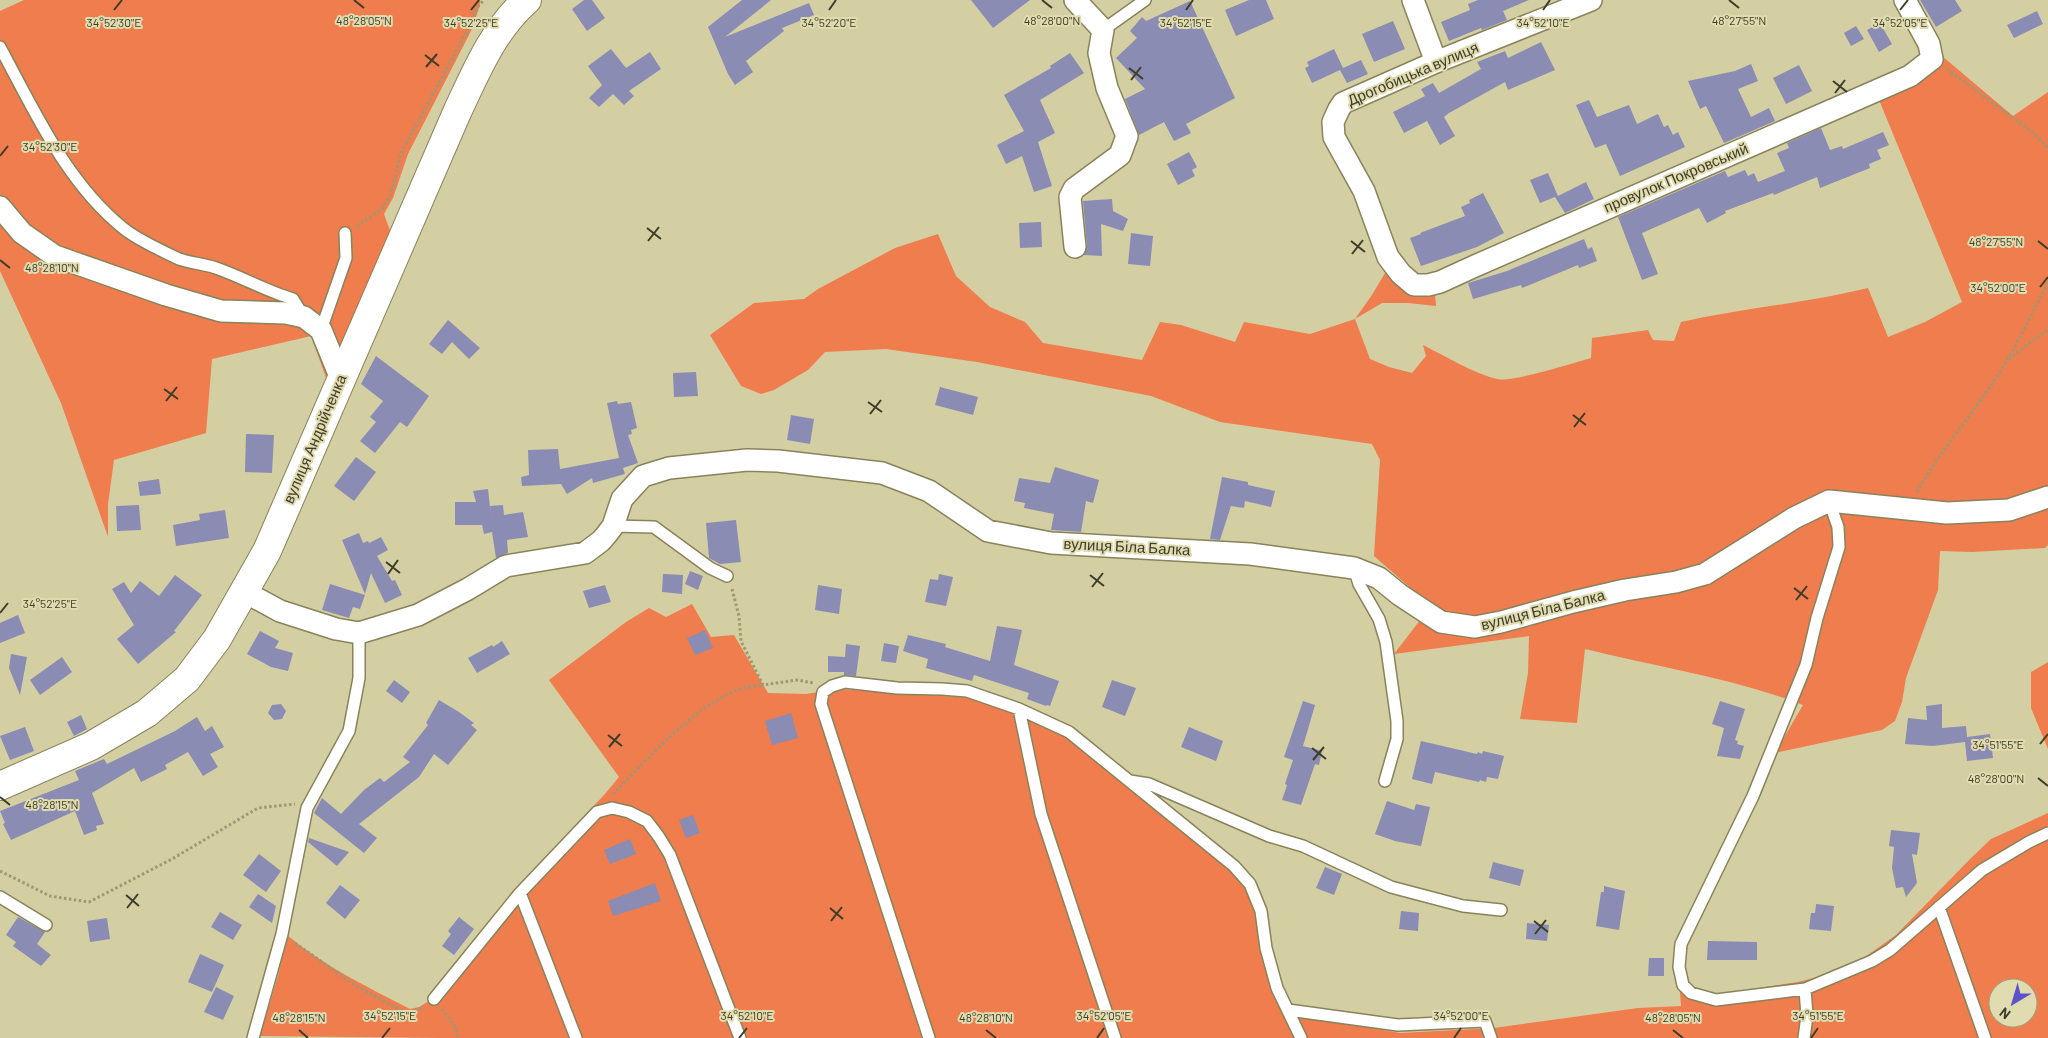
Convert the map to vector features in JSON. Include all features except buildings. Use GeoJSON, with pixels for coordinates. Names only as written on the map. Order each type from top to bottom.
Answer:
{"type":"FeatureCollection","features":[{"type":"Feature","properties":{"kind":"street","name":"вулиця Андрійченка"},"geometry":{"type":"LineString","coordinates":[[0,786],[91,746],[147,713],[186,679],[217,639],[267,551],[458,110],[485,54],[510,15],[527,0]]}},
{"type":"Feature","properties":{"kind":"street"},"geometry":{"type":"LineString","coordinates":[[1075,0],[1103,30],[1099,53],[1107,88],[1127,136],[1120,155],[1074,189],[1070,197],[1075,247]]}},
{"type":"Feature","properties":{"kind":"street"},"geometry":{"type":"LineString","coordinates":[[1413,0],[1436,62]]}},
{"type":"Feature","properties":{"kind":"street","name":"Дрогобицька вулиця"},"geometry":{"type":"LineString","coordinates":[[1414,285],[1401,274],[1388,257],[1364,191],[1334,137],[1333,122],[1339,109],[1344,103],[1436,62],[1591,0]]}},
{"type":"Feature","properties":{"kind":"street"},"geometry":{"type":"LineString","coordinates":[[1905,0],[1928,44],[1932,59]]}},
{"type":"Feature","properties":{"kind":"street","name":"провулок Покровський"},"geometry":{"type":"LineString","coordinates":[[1414,285],[1428,285],[1440,282],[1910,76],[1932,59]]}},
{"type":"Feature","properties":{"kind":"street"},"geometry":{"type":"LineString","coordinates":[[0,207],[22,233],[55,256],[166,295],[221,311],[286,312],[312,323],[341,379]]}},
{"type":"Feature","properties":{"kind":"street","name":"вулиця Біла Балка"},"geometry":{"type":"LineString","coordinates":[[245,592],[280,611],[336,629],[359,633],[418,615],[468,589],[506,566],[585,553],[601,541],[613,526],[622,499],[643,476],[669,468],[747,460],[778,461],[882,473],[929,491],[988,531],[1051,543],[1250,554],[1354,568],[1379,578],[1441,622],[1475,627],[1501,622],[1573,602],[1626,590],[1676,582],[1704,574],[1794,518],[1829,501]]}},
{"type":"Feature","properties":{"kind":"street"},"geometry":{"type":"LineString","coordinates":[[1829,501],[1947,513],[2009,510],[2048,498]]}},
{"type":"Feature","properties":{"kind":"lane"},"geometry":{"type":"LineString","coordinates":[[1103,30],[1145,0]]}},
{"type":"Feature","properties":{"kind":"lane"},"geometry":{"type":"LineString","coordinates":[[0,47],[54,146],[94,202],[124,229],[180,259],[214,267],[266,290],[293,299],[312,323],[346,258],[345,234]]}},
{"type":"Feature","properties":{"kind":"lane"},"geometry":{"type":"LineString","coordinates":[[1829,501],[1838,527],[1840,547],[1817,618],[1806,665],[1753,796],[1681,944],[1679,967],[1683,985],[1691,993],[1716,1000],[1805,989],[1872,961],[1890,950],[1982,870],[2048,833]]}},
{"type":"Feature","properties":{"kind":"lane"},"geometry":{"type":"LineString","coordinates":[[613,526],[654,527],[710,568],[727,576]]}},
{"type":"Feature","properties":{"kind":"lane"},"geometry":{"type":"LineString","coordinates":[[1354,568],[1360,584],[1379,619],[1386,642],[1398,739],[1385,781]]}},
{"type":"Feature","properties":{"kind":"lane"},"geometry":{"type":"LineString","coordinates":[[253,1038],[282,934],[307,808],[349,731],[359,678],[359,633]]}},
{"type":"Feature","properties":{"kind":"lane"},"geometry":{"type":"LineString","coordinates":[[929,1038],[821,704],[823,692],[832,686],[845,682],[897,688],[967,692],[1019,709],[1068,732],[1234,866],[1250,884],[1262,911],[1266,948],[1277,988],[1301,1038]]}},
{"type":"Feature","properties":{"kind":"lane"},"geometry":{"type":"LineString","coordinates":[[1019,709],[1041,814],[1115,1038]]}},
{"type":"Feature","properties":{"kind":"lane"},"geometry":{"type":"LineString","coordinates":[[1129,780],[1149,784],[1269,836],[1303,846],[1391,887],[1463,906],[1501,910]]}},
{"type":"Feature","properties":{"kind":"lane"},"geometry":{"type":"LineString","coordinates":[[434,999],[520,893],[597,812],[612,808],[629,812],[646,821],[670,855],[740,1038]]}},
{"type":"Feature","properties":{"kind":"lane"},"geometry":{"type":"LineString","coordinates":[[520,893],[576,1038]]}},
{"type":"Feature","properties":{"kind":"lane"},"geometry":{"type":"LineString","coordinates":[[0,897],[46,925]]}},
{"type":"Feature","properties":{"kind":"lane"},"geometry":{"type":"LineString","coordinates":[[1940,907],[1985,1038]]}},
{"type":"Feature","properties":{"kind":"lane"},"geometry":{"type":"LineString","coordinates":[[1804,1038],[1807,1016],[1805,989]]}},
{"type":"Feature","properties":{"kind":"lane"},"geometry":{"type":"LineString","coordinates":[[1288,1010],[1398,1025],[1485,1021],[1491,1038]]}},
{"type":"Feature","properties":{"kind":"path"},"geometry":{"type":"LineString","coordinates":[[345,234],[382,209],[391,194],[401,153],[467,31],[479,5],[484,0]]}},
{"type":"Feature","properties":{"kind":"path"},"geometry":{"type":"LineString","coordinates":[[1932,59],[2035,134],[2048,148]]}},
{"type":"Feature","properties":{"kind":"path"},"geometry":{"type":"LineString","coordinates":[[1907,510],[1933,464],[1970,417],[2006,361],[2048,283]]}},
{"type":"Feature","properties":{"kind":"path"},"geometry":{"type":"LineString","coordinates":[[2006,361],[2048,329]]}},
{"type":"Feature","properties":{"kind":"path"},"geometry":{"type":"LineString","coordinates":[[727,576],[739,616],[741,641],[763,685]]}},
{"type":"Feature","properties":{"kind":"path"},"geometry":{"type":"LineString","coordinates":[[597,812],[652,754],[708,706],[740,689],[763,685],[797,680],[832,686]]}},
{"type":"Feature","properties":{"kind":"path"},"geometry":{"type":"LineString","coordinates":[[0,871],[50,896],[89,902],[172,859],[258,808],[277,804],[298,804],[307,808]]}},
{"type":"Feature","properties":{"kind":"path"},"geometry":{"type":"LineString","coordinates":[[282,934],[356,986],[397,1008],[407,1012],[423,1008],[434,999],[456,1028],[458,1038]]}},
{"type":"Feature","properties":{"kind":"shaded area"},"geometry":{"type":"Polygon","coordinates":[[[24,0],[480,0],[471,31],[408,154],[393,198],[384,214],[392,236],[329,386],[311,336],[212,359],[206,433],[114,460],[108,504],[108,537],[61,403],[0,271],[0,11],[24,0]]]}},
{"type":"Feature","properties":{"kind":"shaded area"},"geometry":{"type":"Polygon","coordinates":[[[1942,56],[2013,116],[2048,92],[2048,545],[2045,548],[1972,552],[1940,551],[1938,590],[1906,678],[1902,702],[1895,721],[1882,730],[1775,753],[1803,705],[1750,687],[1585,649],[1577,723],[1520,719],[1528,673],[1529,636],[1394,654],[1431,606],[1374,556],[1380,460],[1372,444],[1220,422],[1151,396],[977,362],[886,349],[825,352],[808,370],[774,390],[761,394],[741,386],[710,335],[754,303],[804,299],[818,289],[895,248],[938,234],[956,276],[990,307],[1025,322],[1043,343],[1142,360],[1160,322],[1181,325],[1235,342],[1244,322],[1310,334],[1355,319],[1370,359],[1389,367],[1412,373],[1426,356],[1423,345],[1459,364],[1497,379],[1515,378],[1591,358],[1592,338],[1648,330],[1653,340],[1674,341],[1681,322],[1822,298],[1868,288],[1888,337],[1925,322],[1962,302],[1877,95],[1942,56]]]}},
{"type":"Feature","properties":{"kind":"shaded area"},"geometry":{"type":"Polygon","coordinates":[[[1388,268],[1435,292],[1436,306],[1382,303],[1355,319],[1388,268]]]}},
{"type":"Feature","properties":{"kind":"shaded area"},"geometry":{"type":"Polygon","coordinates":[[[692,604],[711,637],[734,635],[768,693],[806,694],[839,689],[972,698],[1051,727],[1067,735],[1231,870],[1249,888],[1285,1013],[1400,1033],[1494,1028],[1638,1008],[1681,1006],[1680,993],[1686,981],[1701,993],[1720,994],[1798,982],[1848,969],[1896,935],[1991,839],[2048,813],[2048,1038],[441,1038],[260,1036],[278,976],[287,935],[316,957],[410,1009],[419,1007],[429,1001],[514,890],[619,777],[549,680],[626,622],[649,608],[666,617],[692,604]]]}},
{"type":"Feature","properties":{"kind":"shaded area"},"geometry":{"type":"Polygon","coordinates":[[[2048,662],[2048,749],[2031,708],[2031,672],[2048,662]]]}}]}
